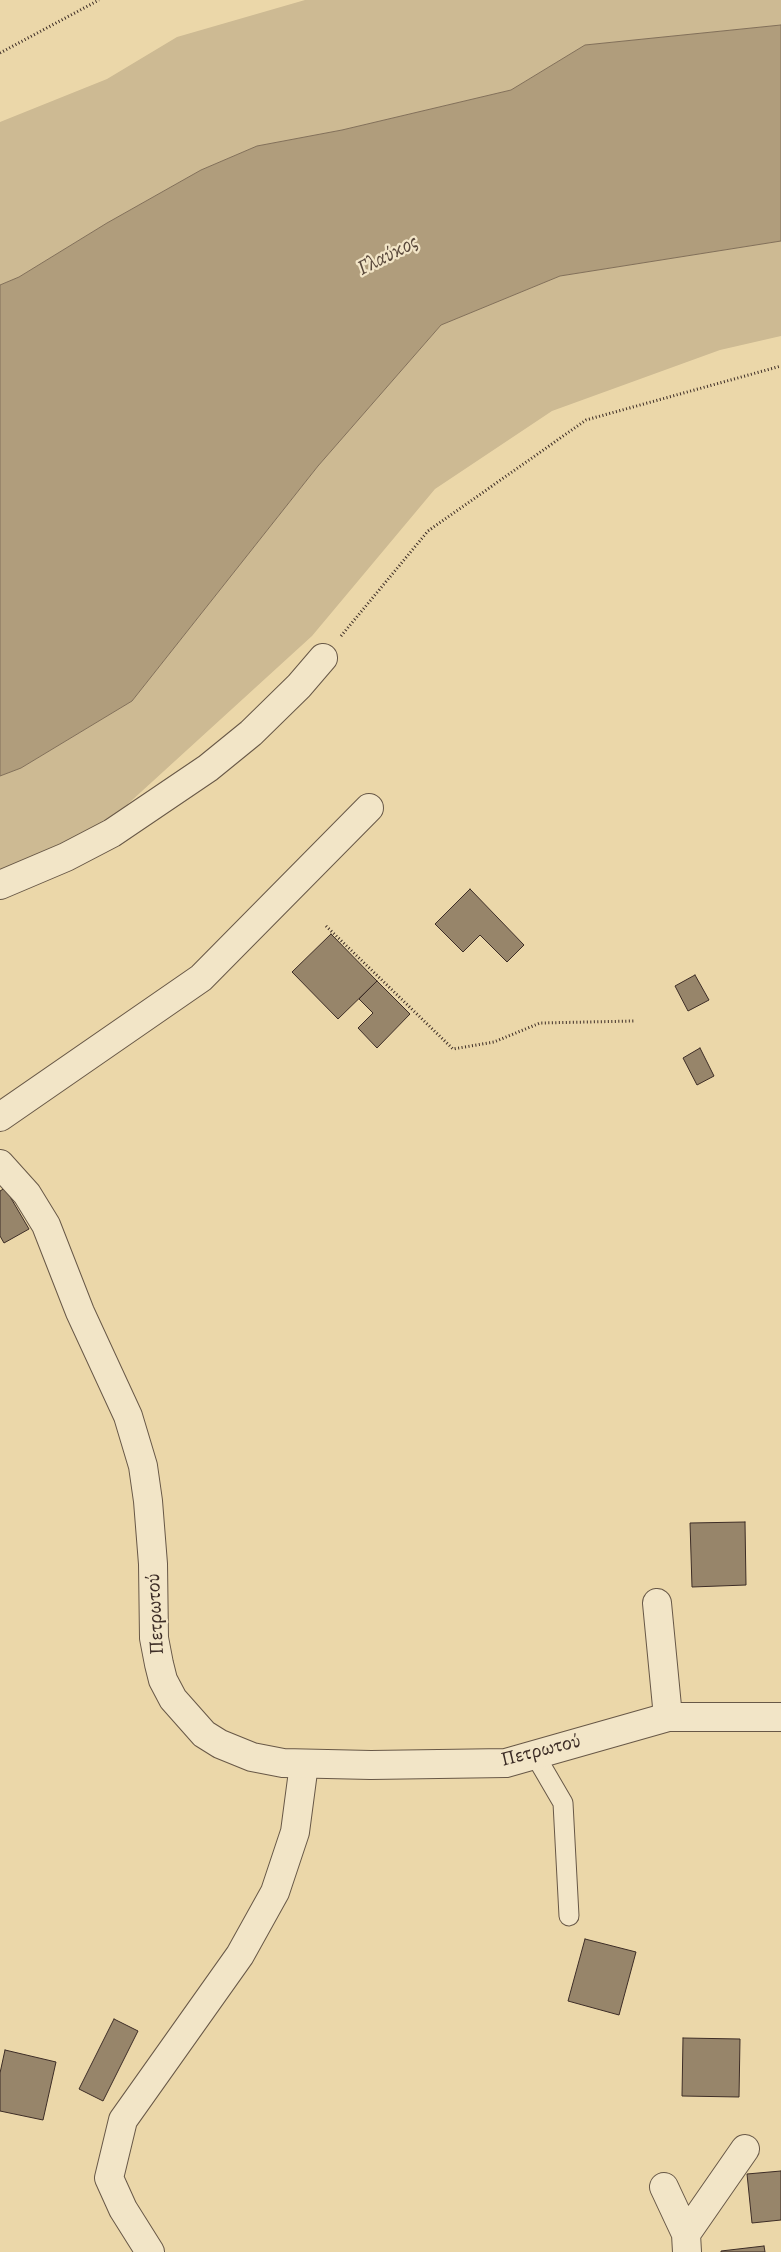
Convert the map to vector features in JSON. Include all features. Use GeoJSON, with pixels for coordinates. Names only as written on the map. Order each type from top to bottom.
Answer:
{"type":"FeatureCollection","features":[{"type":"Feature","properties":{"kind":"street"},"geometry":{"type":"LineString","coordinates":[[0,886],[66,857],[112,833],[208,768],[258,727],[324,658]]}},
{"type":"Feature","properties":{"kind":"street"},"geometry":{"type":"LineString","coordinates":[[0,1117],[202,978],[369,808]]}},
{"type":"Feature","properties":{"kind":"street","name":"Πετρωτού"},"geometry":{"type":"LineString","coordinates":[[0,1164],[27,1194],[46,1225],[80,1312],[128,1416],[136,1439],[148,1501],[154,1564],[154,1638],[163,1680],[173,1699],[189,1720],[204,1734],[220,1744],[252,1757],[283,1763],[506,1763],[668,1717],[781,1718]]}},
{"type":"Feature","properties":{"kind":"street"},"geometry":{"type":"LineString","coordinates":[[656,1603],[668,1717]]}},
{"type":"Feature","properties":{"kind":"street"},"geometry":{"type":"LineString","coordinates":[[150,2252],[123,2209],[109,2178],[123,2120],[240,1955],[275,1892],[295,1832],[304,1764]]}},
{"type":"Feature","properties":{"kind":"street"},"geometry":{"type":"LineString","coordinates":[[687,2243],[745,2149]]}},
{"type":"Feature","properties":{"kind":"street"},"geometry":{"type":"LineString","coordinates":[[664,2188],[687,2243]]}},
{"type":"Feature","properties":{"kind":"lane"},"geometry":{"type":"LineString","coordinates":[[535,1755],[563,1803],[569,1916]]}},
{"type":"Feature","properties":{"kind":"path"},"geometry":{"type":"LineString","coordinates":[[0,53],[99,0]]}},
{"type":"Feature","properties":{"kind":"path"},"geometry":{"type":"LineString","coordinates":[[324,658],[428,531],[586,420],[781,366]]}},
{"type":"Feature","properties":{"kind":"path"},"geometry":{"type":"LineString","coordinates":[[326,926],[453,1049],[494,1042],[540,1023],[634,1021]]}},
{"type":"Feature","properties":{"kind":"shaded area"},"geometry":{"type":"Polygon","coordinates":[[[305,0],[781,0],[781,25],[585,45],[511,90],[342,130],[257,146],[201,170],[107,223],[19,277],[0,285],[0,122],[107,79],[177,37],[305,0]]]}},
{"type":"Feature","properties":{"kind":"shaded area"},"geometry":{"type":"Polygon","coordinates":[[[781,241],[781,336],[720,350],[552,411],[435,489],[312,636],[107,823],[0,871],[0,776],[21,768],[132,701],[318,466],[441,325],[560,276],[781,241]]]}},
{"type":"Feature","properties":{"kind":"water","name":"Γλαύκος"},"geometry":{"type":"Polygon","coordinates":[[[781,25],[781,241],[560,276],[441,325],[318,466],[132,701],[21,768],[0,776],[0,285],[19,277],[107,223],[201,170],[257,146],[342,130],[511,90],[585,45],[781,25]]]}},
{"type":"Feature","properties":{"kind":"building"},"geometry":{"type":"Polygon","coordinates":[[[470,889],[524,945],[507,962],[480,935],[463,952],[435,924],[470,889]]]}},
{"type":"Feature","properties":{"kind":"building"},"geometry":{"type":"Polygon","coordinates":[[[331,934],[377,981],[338,1019],[292,972],[331,934]]]}},
{"type":"Feature","properties":{"kind":"building"},"geometry":{"type":"Polygon","coordinates":[[[695,975],[709,1000],[688,1011],[675,986],[695,975]]]}},
{"type":"Feature","properties":{"kind":"building"},"geometry":{"type":"Polygon","coordinates":[[[377,981],[410,1014],[377,1048],[358,1028],[373,1013],[359,999],[377,981]]]}},
{"type":"Feature","properties":{"kind":"building"},"geometry":{"type":"Polygon","coordinates":[[[700,1048],[714,1076],[697,1085],[683,1058],[700,1048]]]}},
{"type":"Feature","properties":{"kind":"building"},"geometry":{"type":"Polygon","coordinates":[[[5,1188],[29,1229],[4,1243],[0,1236],[0,1191],[5,1188]]]}},
{"type":"Feature","properties":{"kind":"building"},"geometry":{"type":"Polygon","coordinates":[[[745,1522],[746,1585],[692,1587],[690,1523],[745,1522]]]}},
{"type":"Feature","properties":{"kind":"building"},"geometry":{"type":"Polygon","coordinates":[[[585,1939],[636,1952],[619,2015],[568,2001],[585,1939]]]}},
{"type":"Feature","properties":{"kind":"building"},"geometry":{"type":"Polygon","coordinates":[[[114,2019],[138,2031],[103,2101],[79,2089],[114,2019]]]}},
{"type":"Feature","properties":{"kind":"building"},"geometry":{"type":"Polygon","coordinates":[[[683,2038],[740,2039],[739,2097],[682,2096],[683,2038]]]}},
{"type":"Feature","properties":{"kind":"building"},"geometry":{"type":"Polygon","coordinates":[[[5,2050],[56,2062],[43,2120],[0,2111],[0,2073],[5,2050]]]}},
{"type":"Feature","properties":{"kind":"building"},"geometry":{"type":"Polygon","coordinates":[[[781,2171],[781,2220],[752,2223],[747,2174],[781,2171]]]}},
{"type":"Feature","properties":{"kind":"building"},"geometry":{"type":"Polygon","coordinates":[[[764,2246],[765,2252],[721,2252],[721,2251],[764,2246]]]}}]}
